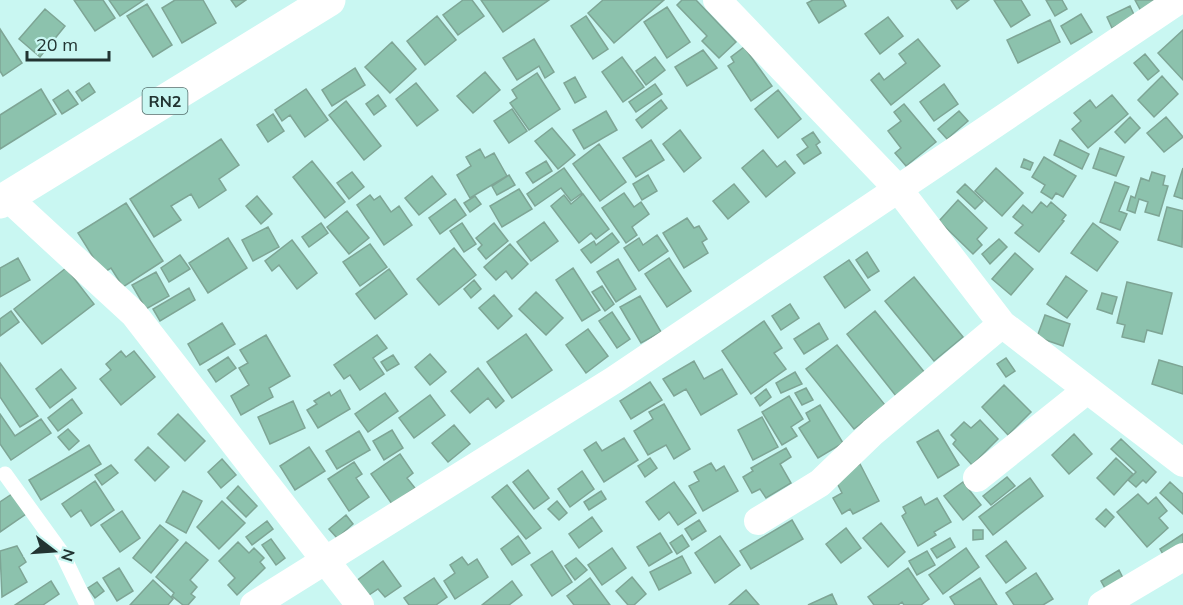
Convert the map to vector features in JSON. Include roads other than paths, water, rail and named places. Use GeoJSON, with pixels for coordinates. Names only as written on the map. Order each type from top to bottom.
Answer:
{"type":"FeatureCollection","features":[{"type":"Feature","properties":{"kind":"highway","name":"RN2"},"geometry":{"type":"LineString","coordinates":[[4,200],[329,0]]}},
{"type":"Feature","properties":{"kind":"street"},"geometry":{"type":"LineString","coordinates":[[717,0],[899,190],[1002,324],[1183,463]]}},
{"type":"Feature","properties":{"kind":"street"},"geometry":{"type":"LineString","coordinates":[[254,605],[614,380],[1179,0]]}},
{"type":"Feature","properties":{"kind":"street"},"geometry":{"type":"LineString","coordinates":[[4,200],[134,314],[326,558],[360,605]]}},
{"type":"Feature","properties":{"kind":"street"},"geometry":{"type":"LineString","coordinates":[[758,521],[820,483],[873,432],[1002,324]]}},
{"type":"Feature","properties":{"kind":"street"},"geometry":{"type":"LineString","coordinates":[[977,478],[1087,390]]}},
{"type":"Feature","properties":{"kind":"street"},"geometry":{"type":"LineString","coordinates":[[1102,605],[1183,557]]}},
{"type":"Feature","properties":{"kind":"lane"},"geometry":{"type":"LineString","coordinates":[[5,474],[62,553],[87,605]]}}]}
